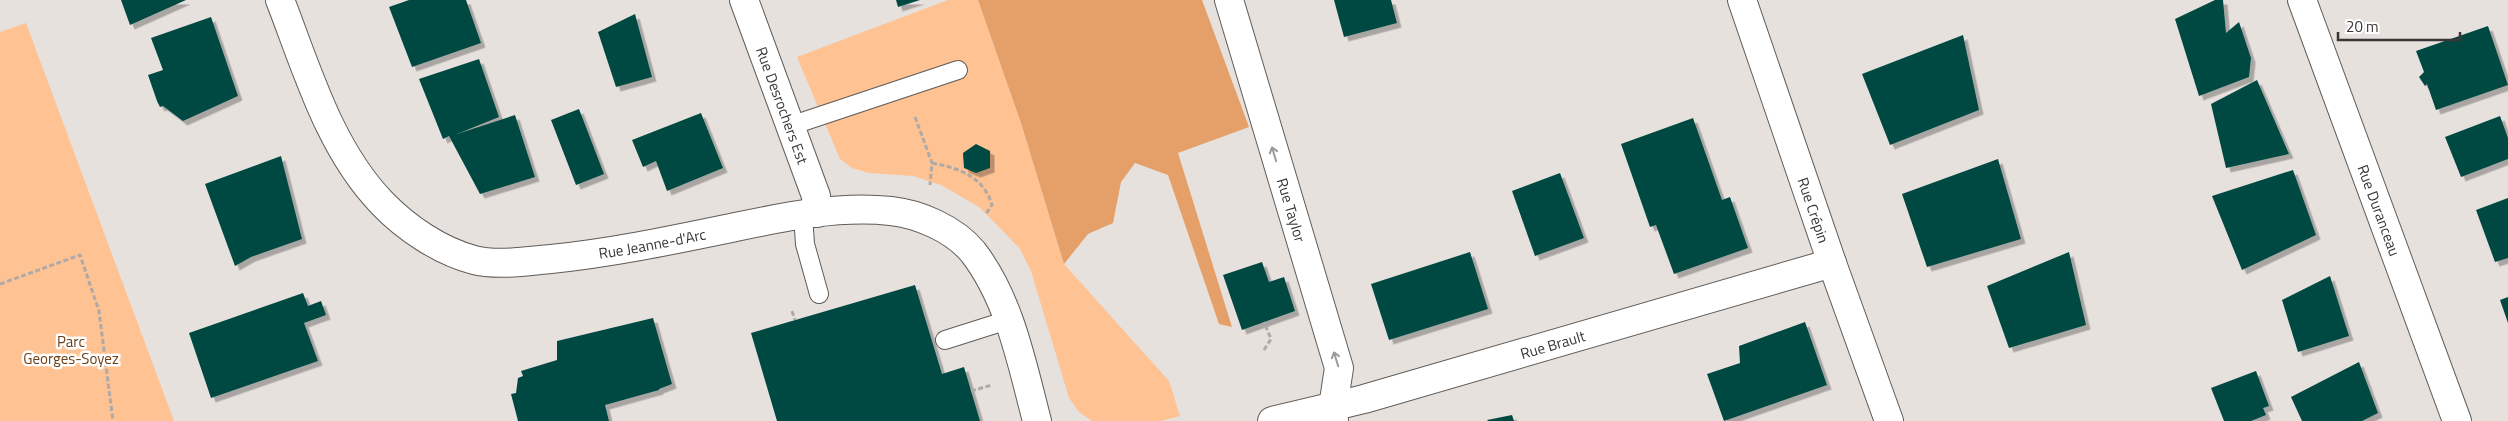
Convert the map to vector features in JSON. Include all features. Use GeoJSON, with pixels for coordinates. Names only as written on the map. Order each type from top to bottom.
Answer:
{"type":"FeatureCollection","features":[{"type":"Feature","properties":{"kind":"street","name":"Rue Jeanne-d'Arc"},"geometry":{"type":"LineString","coordinates":[[280,0],[326,116],[359,177],[382,204],[402,222],[450,252],[476,261],[532,261],[616,251],[810,214],[868,209],[893,211],[924,220],[944,229],[971,250],[995,288],[1008,320],[1037,421]]}},
{"type":"Feature","properties":{"kind":"street","name":"Rue Desrochers Est"},"geometry":{"type":"LineString","coordinates":[[744,0],[816,196],[810,214]]}},
{"type":"Feature","properties":{"kind":"street","name":"Rue Taylor"},"geometry":{"type":"LineString","coordinates":[[1229,0],[1339,368],[1333,414]]}},
{"type":"Feature","properties":{"kind":"street","name":"Rue Crépin"},"geometry":{"type":"LineString","coordinates":[[1742,0],[1832,263],[1889,421]]}},
{"type":"Feature","properties":{"kind":"street","name":"Rue Duranceau"},"geometry":{"type":"LineString","coordinates":[[2302,0],[2457,421]]}},
{"type":"Feature","properties":{"kind":"street","name":"Rue Brault"},"geometry":{"type":"LineString","coordinates":[[1272,421],[1333,414],[1832,263]]}},
{"type":"Feature","properties":{"kind":"lane"},"geometry":{"type":"LineString","coordinates":[[790,126],[958,70]]}},
{"type":"Feature","properties":{"kind":"lane"},"geometry":{"type":"LineString","coordinates":[[810,214],[805,244],[819,294]]}},
{"type":"Feature","properties":{"kind":"lane"},"geometry":{"type":"LineString","coordinates":[[945,340],[1008,320]]}},
{"type":"Feature","properties":{"kind":"path"},"geometry":{"type":"LineString","coordinates":[[924,142],[932,163],[930,186]]}},
{"type":"Feature","properties":{"kind":"path"},"geometry":{"type":"LineString","coordinates":[[932,163],[953,166],[980,181],[988,192],[992,205],[984,218]]}},
{"type":"Feature","properties":{"kind":"path"},"geometry":{"type":"LineString","coordinates":[[0,284],[80,255],[99,310],[113,421]]}},
{"type":"Feature","properties":{"kind":"path"},"geometry":{"type":"LineString","coordinates":[[1264,322],[1271,339],[1264,350]]}},
{"type":"Feature","properties":{"kind":"path"},"geometry":{"type":"LineString","coordinates":[[971,391],[993,384]]}},
{"type":"Feature","properties":{"kind":"green space"},"geometry":{"type":"Polygon","coordinates":[[[948,0],[978,0],[1021,123],[1064,264],[1169,381],[1180,416],[1161,421],[1092,421],[1079,412],[1069,398],[1031,271],[1020,249],[979,207],[941,185],[913,176],[869,173],[852,168],[840,159],[797,57],[948,0]]]}},
{"type":"Feature","properties":{"kind":"green space","name":"Parc Georges-Soyez"},"geometry":{"type":"Polygon","coordinates":[[[26,23],[174,421],[0,421],[0,32],[26,23]]]}},
{"type":"Feature","properties":{"kind":"shaded area"},"geometry":{"type":"Polygon","coordinates":[[[978,0],[1202,0],[1249,127],[1178,153],[1232,327],[1219,324],[1168,175],[1135,163],[1121,182],[1113,223],[1088,234],[1064,264],[1021,123],[978,0]]]}},
{"type":"Feature","properties":{"kind":"building"},"geometry":{"type":"Polygon","coordinates":[[[121,0],[186,0],[130,25],[121,0]]]}},
{"type":"Feature","properties":{"kind":"building"},"geometry":{"type":"Polygon","coordinates":[[[409,0],[466,0],[481,43],[412,67],[389,7],[409,0]]]}},
{"type":"Feature","properties":{"kind":"building"},"geometry":{"type":"Polygon","coordinates":[[[896,0],[920,0],[898,7],[896,0]]]}},
{"type":"Feature","properties":{"kind":"building"},"geometry":{"type":"Polygon","coordinates":[[[1334,0],[1391,0],[1397,23],[1344,37],[1334,0]]]}},
{"type":"Feature","properties":{"kind":"building"},"geometry":{"type":"Polygon","coordinates":[[[2215,0],[2223,0],[2226,33],[2239,22],[2251,58],[2249,77],[2199,96],[2175,19],[2215,0]]]}},
{"type":"Feature","properties":{"kind":"building"},"geometry":{"type":"Polygon","coordinates":[[[635,14],[652,77],[616,87],[598,32],[635,14]]]}},
{"type":"Feature","properties":{"kind":"building"},"geometry":{"type":"Polygon","coordinates":[[[211,17],[238,96],[183,121],[163,106],[160,107],[157,101],[148,75],[163,70],[151,38],[211,17]]]}},
{"type":"Feature","properties":{"kind":"building"},"geometry":{"type":"Polygon","coordinates":[[[2488,26],[2508,85],[2436,110],[2427,84],[2425,86],[2419,77],[2424,72],[2416,51],[2488,26]]]}},
{"type":"Feature","properties":{"kind":"building"},"geometry":{"type":"Polygon","coordinates":[[[1963,35],[1979,110],[1890,145],[1862,74],[1963,35]]]}},
{"type":"Feature","properties":{"kind":"building"},"geometry":{"type":"Polygon","coordinates":[[[479,59],[499,117],[457,134],[515,115],[535,177],[480,194],[449,136],[443,139],[419,79],[479,59]]]}},
{"type":"Feature","properties":{"kind":"building"},"geometry":{"type":"Polygon","coordinates":[[[2257,80],[2289,154],[2226,168],[2211,104],[2257,80]]]}},
{"type":"Feature","properties":{"kind":"building"},"geometry":{"type":"Polygon","coordinates":[[[579,109],[604,174],[576,185],[551,120],[579,109]]]}},
{"type":"Feature","properties":{"kind":"building"},"geometry":{"type":"Polygon","coordinates":[[[701,113],[723,168],[667,191],[656,161],[643,167],[632,140],[701,113]]]}},
{"type":"Feature","properties":{"kind":"building"},"geometry":{"type":"Polygon","coordinates":[[[2500,116],[2508,138],[2508,159],[2461,177],[2445,137],[2500,116]]]}},
{"type":"Feature","properties":{"kind":"building"},"geometry":{"type":"Polygon","coordinates":[[[1693,118],[1722,200],[1730,197],[1748,248],[1674,274],[1656,225],[1650,227],[1621,144],[1693,118]]]}},
{"type":"Feature","properties":{"kind":"building"},"geometry":{"type":"Polygon","coordinates":[[[976,144],[990,151],[990,168],[976,173],[964,168],[963,153],[976,144]]]}},
{"type":"Feature","properties":{"kind":"building"},"geometry":{"type":"Polygon","coordinates":[[[281,156],[302,239],[251,257],[235,266],[205,184],[281,156]]]}},
{"type":"Feature","properties":{"kind":"building"},"geometry":{"type":"Polygon","coordinates":[[[1998,159],[2021,239],[1927,267],[1902,194],[1998,159]]]}},
{"type":"Feature","properties":{"kind":"building"},"geometry":{"type":"Polygon","coordinates":[[[2293,170],[2316,235],[2242,270],[2212,196],[2293,170]]]}},
{"type":"Feature","properties":{"kind":"building"},"geometry":{"type":"Polygon","coordinates":[[[1560,173],[1584,238],[1535,256],[1512,191],[1560,173]]]}},
{"type":"Feature","properties":{"kind":"building"},"geometry":{"type":"Polygon","coordinates":[[[2508,198],[2508,258],[2495,262],[2476,210],[2508,198]]]}},
{"type":"Feature","properties":{"kind":"building"},"geometry":{"type":"Polygon","coordinates":[[[1470,252],[1488,309],[1389,340],[1371,284],[1470,252]]]}},
{"type":"Feature","properties":{"kind":"building"},"geometry":{"type":"Polygon","coordinates":[[[2069,252],[2086,325],[2009,348],[1987,286],[2069,252]]]}},
{"type":"Feature","properties":{"kind":"building"},"geometry":{"type":"Polygon","coordinates":[[[1262,262],[1269,282],[1284,277],[1295,311],[1242,330],[1223,275],[1262,262]]]}},
{"type":"Feature","properties":{"kind":"building"},"geometry":{"type":"Polygon","coordinates":[[[2330,276],[2349,336],[2298,352],[2282,300],[2330,276]]]}},
{"type":"Feature","properties":{"kind":"building"},"geometry":{"type":"Polygon","coordinates":[[[915,285],[942,374],[964,367],[980,421],[777,421],[751,333],[915,285]]]}},
{"type":"Feature","properties":{"kind":"building"},"geometry":{"type":"Polygon","coordinates":[[[303,293],[308,306],[321,301],[326,315],[304,323],[318,361],[211,398],[189,333],[303,293]]]}},
{"type":"Feature","properties":{"kind":"building"},"geometry":{"type":"Polygon","coordinates":[[[2508,297],[2508,323],[2500,300],[2508,297]]]}},
{"type":"Feature","properties":{"kind":"building"},"geometry":{"type":"Polygon","coordinates":[[[653,318],[672,384],[659,390],[605,405],[609,421],[518,421],[511,394],[516,393],[518,378],[523,376],[521,371],[557,360],[557,341],[653,318]]]}},
{"type":"Feature","properties":{"kind":"building"},"geometry":{"type":"Polygon","coordinates":[[[1805,322],[1827,385],[1724,421],[1707,374],[1740,363],[1739,346],[1805,322]]]}},
{"type":"Feature","properties":{"kind":"building"},"geometry":{"type":"Polygon","coordinates":[[[2359,362],[2378,413],[2362,421],[2302,421],[2291,397],[2359,362]]]}},
{"type":"Feature","properties":{"kind":"building"},"geometry":{"type":"Polygon","coordinates":[[[2256,371],[2269,406],[2263,408],[2266,415],[2251,421],[2224,421],[2211,388],[2256,371]]]}},
{"type":"Feature","properties":{"kind":"building"},"geometry":{"type":"Polygon","coordinates":[[[1512,415],[1514,421],[1487,420],[1512,415]]]}}]}
